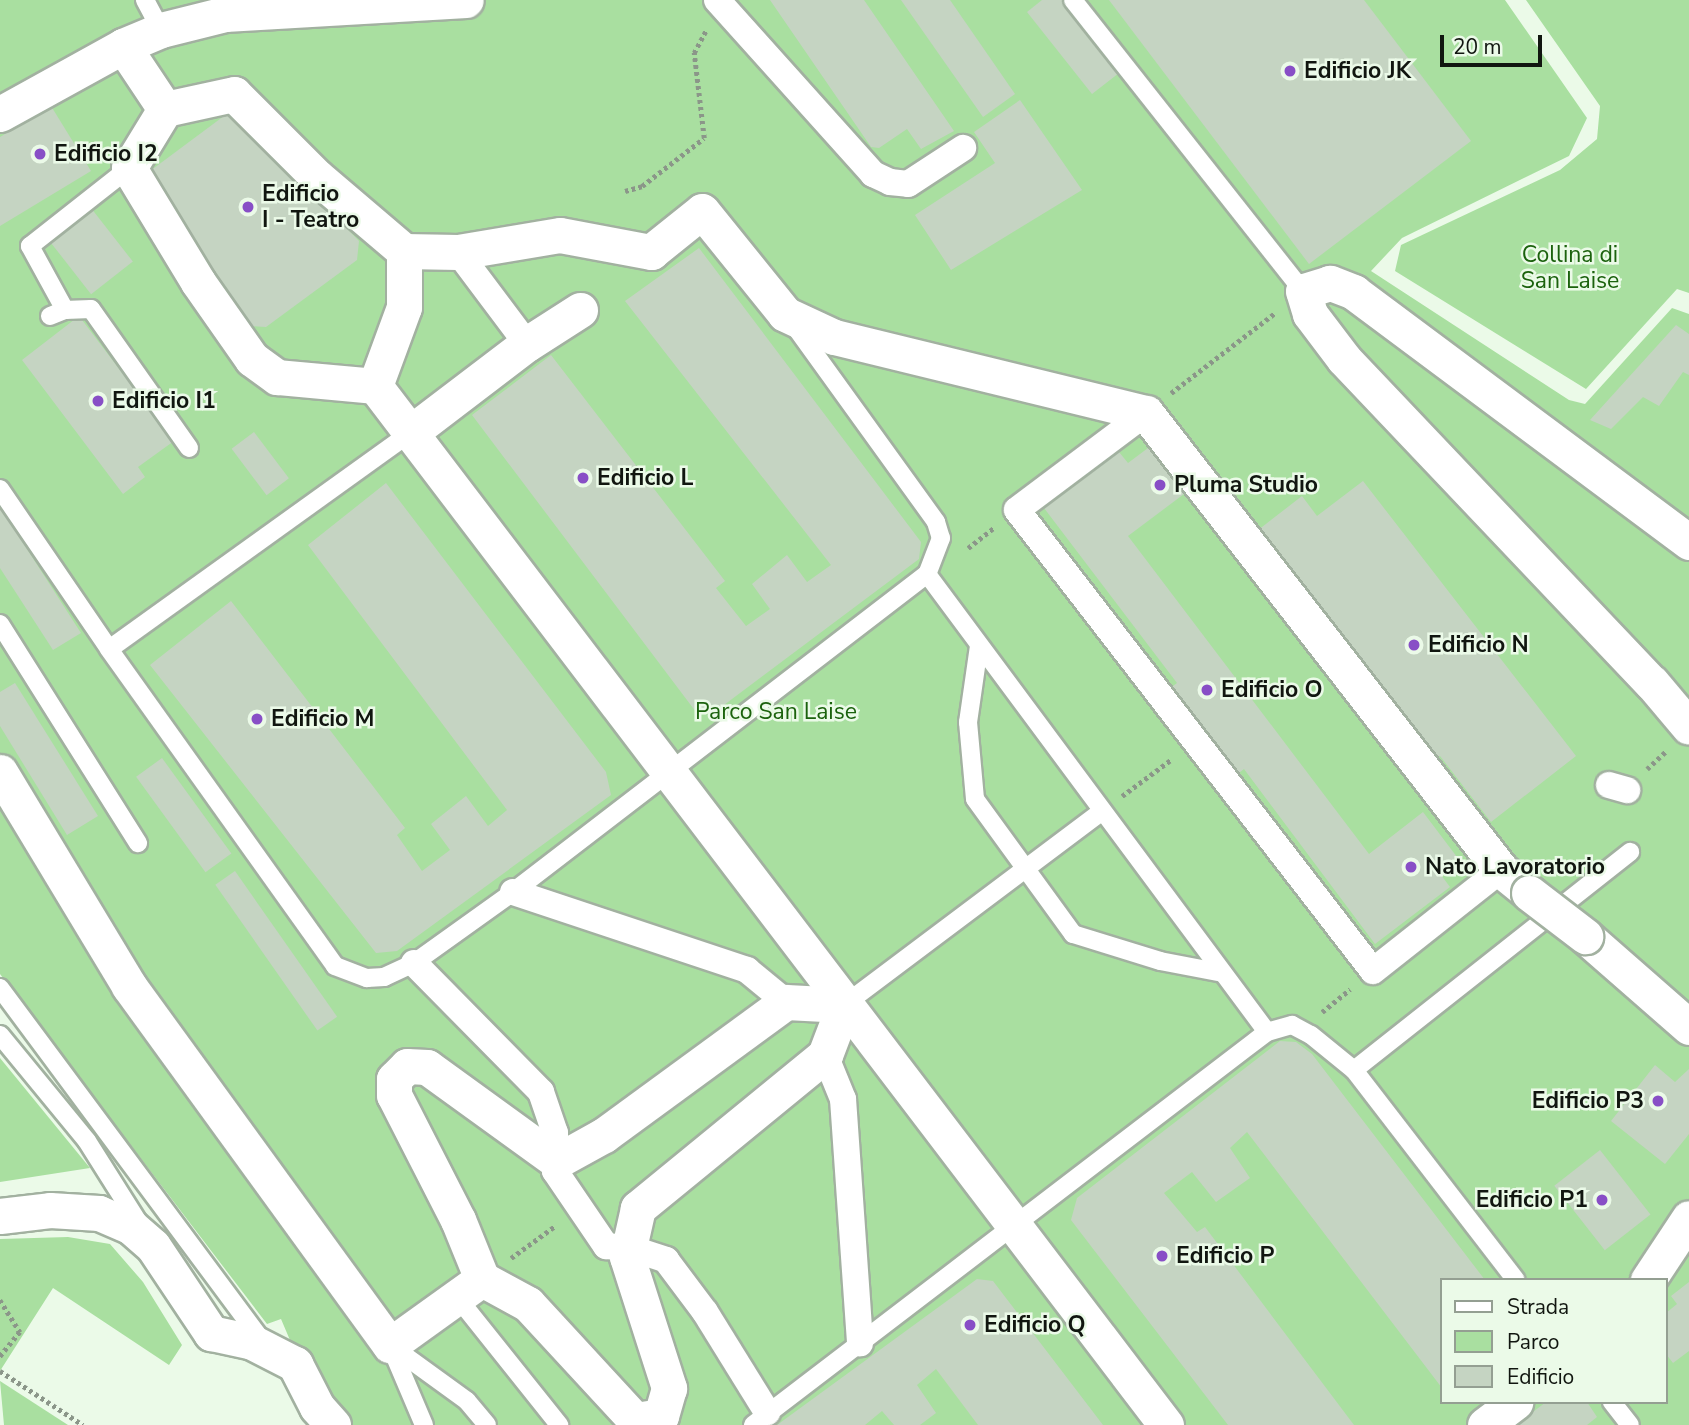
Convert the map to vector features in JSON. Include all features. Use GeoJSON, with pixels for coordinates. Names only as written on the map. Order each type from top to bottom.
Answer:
{"type":"FeatureCollection","features":[{"type":"Feature","properties":{"kind":"street"},"geometry":{"type":"LineString","coordinates":[[0,114],[123,46],[153,15],[225,14],[466,0]]}},
{"type":"Feature","properties":{"kind":"street"},"geometry":{"type":"LineString","coordinates":[[722,6],[873,174],[890,182],[908,184],[963,148]]}},
{"type":"Feature","properties":{"kind":"street"},"geometry":{"type":"LineString","coordinates":[[123,46],[165,109]]}},
{"type":"Feature","properties":{"kind":"street"},"geometry":{"type":"LineString","coordinates":[[1166,1425],[1014,1229],[375,386],[277,377],[252,359],[198,282],[129,168],[165,109],[234,94],[317,177],[404,251],[458,252],[560,235],[651,252],[702,211],[785,314],[834,337],[1146,413],[1501,870],[1585,936],[1689,1027]]}},
{"type":"Feature","properties":{"kind":"street"},"geometry":{"type":"LineString","coordinates":[[375,386],[404,307],[404,251]]}},
{"type":"Feature","properties":{"kind":"street"},"geometry":{"type":"LineString","coordinates":[[458,252],[527,344]]}},
{"type":"Feature","properties":{"kind":"street"},"geometry":{"type":"LineString","coordinates":[[1680,737],[1652,682],[1344,359],[1310,314],[1303,291],[1330,283],[1354,292],[1689,542]]}},
{"type":"Feature","properties":{"kind":"street"},"geometry":{"type":"LineString","coordinates":[[410,433],[527,344],[580,310]]}},
{"type":"Feature","properties":{"kind":"street"},"geometry":{"type":"LineString","coordinates":[[1146,413],[1017,510],[1195,742],[1373,971],[1501,870]]}},
{"type":"Feature","properties":{"kind":"street"},"geometry":{"type":"LineString","coordinates":[[0,772],[129,986],[390,1345],[470,1288]]}},
{"type":"Feature","properties":{"kind":"street"},"geometry":{"type":"LineString","coordinates":[[513,892],[747,970],[786,1002],[844,1005]]}},
{"type":"Feature","properties":{"kind":"street"},"geometry":{"type":"LineString","coordinates":[[414,962],[541,1092],[555,1133],[555,1171],[579,1208],[606,1245],[666,1261],[705,1312],[760,1419]]}},
{"type":"Feature","properties":{"kind":"street"},"geometry":{"type":"LineString","coordinates":[[555,1160],[604,1135],[786,1002]]}},
{"type":"Feature","properties":{"kind":"street"},"geometry":{"type":"LineString","coordinates":[[470,1288],[528,1304],[635,1420],[661,1416],[669,1388],[625,1250],[638,1208],[825,1055],[844,1005]]}},
{"type":"Feature","properties":{"kind":"street"},"geometry":{"type":"LineString","coordinates":[[825,1055],[843,1099],[860,1343]]}},
{"type":"Feature","properties":{"kind":"street"},"geometry":{"type":"LineString","coordinates":[[470,1288],[458,1220],[394,1095],[394,1079],[407,1066],[427,1067],[555,1160]]}},
{"type":"Feature","properties":{"kind":"street"},"geometry":{"type":"LineString","coordinates":[[0,1216],[50,1210],[99,1213],[130,1226],[153,1246],[211,1333],[250,1341],[295,1364],[317,1407],[333,1425]]}},
{"type":"Feature","properties":{"kind":"street"},"geometry":{"type":"LineString","coordinates":[[1649,1278],[1689,1218]]}},
{"type":"Feature","properties":{"kind":"street"},"geometry":{"type":"LineString","coordinates":[[1485,1425],[1512,1404]]}},
{"type":"Feature","properties":{"kind":"lane"},"geometry":{"type":"LineString","coordinates":[[1073,0],[1303,291]]}},
{"type":"Feature","properties":{"kind":"lane"},"geometry":{"type":"LineString","coordinates":[[129,168],[30,246],[57,313],[91,309],[189,448]]}},
{"type":"Feature","properties":{"kind":"lane"},"geometry":{"type":"LineString","coordinates":[[0,489],[322,954],[335,966],[367,978],[400,972],[513,892],[667,771],[927,574],[941,538],[936,522],[785,314]]}},
{"type":"Feature","properties":{"kind":"lane"},"geometry":{"type":"LineString","coordinates":[[109,649],[410,433]]}},
{"type":"Feature","properties":{"kind":"lane"},"geometry":{"type":"LineString","coordinates":[[927,574],[1267,1032]]}},
{"type":"Feature","properties":{"kind":"lane"},"geometry":{"type":"LineString","coordinates":[[0,624],[138,842]]}},
{"type":"Feature","properties":{"kind":"lane"},"geometry":{"type":"LineString","coordinates":[[979,646],[968,722],[975,799],[1073,934],[1160,961],[1223,973]]}},
{"type":"Feature","properties":{"kind":"lane"},"geometry":{"type":"LineString","coordinates":[[844,1005],[1102,811]]}},
{"type":"Feature","properties":{"kind":"lane"},"geometry":{"type":"LineString","coordinates":[[1354,1070],[1630,852]]}},
{"type":"Feature","properties":{"kind":"lane"},"geometry":{"type":"LineString","coordinates":[[0,988],[270,1351]]}},
{"type":"Feature","properties":{"kind":"lane"},"geometry":{"type":"LineString","coordinates":[[760,1419],[1014,1229],[1267,1032],[1292,1026],[1311,1035],[1354,1070],[1514,1278]]}},
{"type":"Feature","properties":{"kind":"lane"},"geometry":{"type":"LineString","coordinates":[[0,1035],[87,1141],[153,1246]]}},
{"type":"Feature","properties":{"kind":"lane"},"geometry":{"type":"LineString","coordinates":[[555,1160],[625,1250]]}},
{"type":"Feature","properties":{"kind":"lane"},"geometry":{"type":"LineString","coordinates":[[470,1288],[559,1425]]}},
{"type":"Feature","properties":{"kind":"lane"},"geometry":{"type":"LineString","coordinates":[[390,1345],[424,1425]]}},
{"type":"Feature","properties":{"kind":"lane"},"geometry":{"type":"LineString","coordinates":[[390,1345],[467,1401],[487,1425]]}},
{"type":"Feature","properties":{"kind":"lane"},"geometry":{"type":"LineString","coordinates":[[1614,1404],[1630,1425]]}},
{"type":"Feature","properties":{"kind":"path"},"geometry":{"type":"LineString","coordinates":[[625,191],[642,186],[704,138],[694,53],[709,23],[722,6]]}},
{"type":"Feature","properties":{"kind":"path"},"geometry":{"type":"LineString","coordinates":[[1146,413],[1303,291]]}},
{"type":"Feature","properties":{"kind":"path"},"geometry":{"type":"LineString","coordinates":[[1618,787],[1680,737]]}},
{"type":"Feature","properties":{"kind":"path"},"geometry":{"type":"LineString","coordinates":[[1102,811],[1195,742]]}},
{"type":"Feature","properties":{"kind":"path"},"geometry":{"type":"LineString","coordinates":[[1320,1014],[1373,971]]}},
{"type":"Feature","properties":{"kind":"path"},"geometry":{"type":"LineString","coordinates":[[470,1288],[579,1208]]}},
{"type":"Feature","properties":{"kind":"path"},"geometry":{"type":"LineString","coordinates":[[0,1300],[20,1332],[0,1357]]}},
{"type":"Feature","properties":{"kind":"path"},"geometry":{"type":"LineString","coordinates":[[0,1371],[83,1425]]}},
{"type":"Feature","properties":{"kind":"green space","name":"Parco San Laise"},"geometry":{"type":"Polygon","coordinates":[[[0,0],[1505,0],[1587,118],[1569,156],[1402,238],[1371,271],[1569,400],[1585,404],[1672,308],[1689,314],[1689,1425],[352,1425],[295,1352],[281,1319],[267,1324],[0,974],[0,0]]]}},
{"type":"Feature","properties":{"kind":"green space","name":"Collina di San Laise"},"geometry":{"type":"Polygon","coordinates":[[[1526,0],[1689,0],[1689,293],[1677,289],[1586,389],[1395,271],[1401,245],[1560,170],[1597,139],[1600,106],[1526,0]]]}},
{"type":"Feature","properties":{"kind":"green space"},"geometry":{"type":"Polygon","coordinates":[[[0,1058],[90,1168],[0,1182],[0,1058]]]}},
{"type":"Feature","properties":{"kind":"green space"},"geometry":{"type":"Polygon","coordinates":[[[68,1237],[110,1244],[143,1282],[182,1345],[169,1365],[53,1288],[0,1371],[0,1239],[68,1237]]]}},
{"type":"Feature","properties":{"kind":"green space"},"geometry":{"type":"Polygon","coordinates":[[[0,1381],[68,1425],[4,1425],[0,1381]]]}},
{"type":"Feature","properties":{"kind":"building"},"geometry":{"type":"Polygon","coordinates":[[[770,0],[864,0],[954,131],[921,149],[907,129],[879,148],[871,147],[770,0]]]}},
{"type":"Feature","properties":{"kind":"building"},"geometry":{"type":"Polygon","coordinates":[[[901,0],[950,0],[1015,94],[983,117],[901,0]]]}},
{"type":"Feature","properties":{"kind":"building"},"geometry":{"type":"Polygon","coordinates":[[[1042,0],[1062,0],[1119,73],[1092,94],[1027,12],[1042,0]]]}},
{"type":"Feature","properties":{"kind":"building","name":"Edificio JK"},"geometry":{"type":"Polygon","coordinates":[[[1109,0],[1364,0],[1471,141],[1309,264],[1109,0]]]}},
{"type":"Feature","properties":{"kind":"building"},"geometry":{"type":"Polygon","coordinates":[[[1020,100],[1082,190],[951,270],[915,215],[995,163],[974,132],[1020,100]]]}},
{"type":"Feature","properties":{"kind":"building","name":"Edificio I2"},"geometry":{"type":"Polygon","coordinates":[[[51,106],[91,171],[0,226],[0,137],[51,106]]]}},
{"type":"Feature","properties":{"kind":"building","name":"Edificio I - Teatro"},"geometry":{"type":"Polygon","coordinates":[[[232,110],[359,241],[357,260],[266,327],[250,326],[146,174],[232,110]]]}},
{"type":"Feature","properties":{"kind":"building"},"geometry":{"type":"Polygon","coordinates":[[[91,208],[133,262],[91,294],[49,241],[91,208]]]}},
{"type":"Feature","properties":{"kind":"building","name":"Edificio L"},"geometry":{"type":"Polygon","coordinates":[[[699,248],[921,542],[919,559],[716,711],[696,712],[472,415],[551,355],[725,581],[716,588],[746,626],[770,609],[752,584],[787,555],[807,582],[831,565],[625,301],[699,248]]]}},
{"type":"Feature","properties":{"kind":"building","name":"Edificio I1"},"geometry":{"type":"Polygon","coordinates":[[[79,316],[174,441],[138,467],[145,477],[123,494],[22,360],[79,316]]]}},
{"type":"Feature","properties":{"kind":"building"},"geometry":{"type":"Polygon","coordinates":[[[1676,325],[1689,334],[1689,375],[1683,372],[1659,406],[1643,397],[1611,429],[1590,420],[1676,325]]]}},
{"type":"Feature","properties":{"kind":"building"},"geometry":{"type":"Polygon","coordinates":[[[254,432],[289,478],[267,495],[232,449],[254,432]]]}},
{"type":"Feature","properties":{"kind":"building","name":"Edificio O"},"geometry":{"type":"Polygon","coordinates":[[[1152,445],[1188,491],[1128,536],[1369,854],[1423,812],[1457,857],[1438,871],[1450,887],[1375,944],[1244,769],[1226,783],[1160,696],[1177,683],[1044,508],[1119,452],[1128,463],[1152,445]]]}},
{"type":"Feature","properties":{"kind":"building","name":"Edificio N"},"geometry":{"type":"Polygon","coordinates":[[[1363,481],[1576,756],[1491,822],[1440,756],[1430,763],[1253,534],[1302,496],[1317,516],[1363,481]]]}},
{"type":"Feature","properties":{"kind":"building","name":"Edificio M"},"geometry":{"type":"Polygon","coordinates":[[[386,483],[606,772],[611,795],[397,951],[376,953],[150,665],[231,601],[405,828],[397,835],[422,871],[450,850],[431,824],[466,796],[488,826],[507,810],[308,545],[386,483]]]}},
{"type":"Feature","properties":{"kind":"building"},"geometry":{"type":"Polygon","coordinates":[[[0,507],[81,633],[53,650],[0,568],[0,507]]]}},
{"type":"Feature","properties":{"kind":"building"},"geometry":{"type":"Polygon","coordinates":[[[15,683],[98,816],[67,835],[0,726],[0,692],[15,683]]]}},
{"type":"Feature","properties":{"kind":"building"},"geometry":{"type":"Polygon","coordinates":[[[162,758],[231,853],[205,872],[136,777],[162,758]]]}},
{"type":"Feature","properties":{"kind":"building"},"geometry":{"type":"Polygon","coordinates":[[[235,871],[337,1017],[317,1031],[215,885],[235,871]]]}},
{"type":"Feature","properties":{"kind":"building","name":"Edificio P"},"geometry":{"type":"Polygon","coordinates":[[[1280,1041],[1296,1042],[1312,1054],[1483,1278],[1440,1278],[1440,1385],[1247,1132],[1230,1148],[1250,1178],[1216,1202],[1192,1172],[1164,1193],[1197,1232],[1205,1227],[1354,1425],[1228,1425],[1071,1220],[1077,1198],[1280,1041]]]}},
{"type":"Feature","properties":{"kind":"building","name":"Edificio P3"},"geometry":{"type":"Polygon","coordinates":[[[1655,1065],[1675,1082],[1689,1069],[1689,1134],[1665,1164],[1611,1121],[1655,1065]]]}},
{"type":"Feature","properties":{"kind":"building","name":"Edificio P1"},"geometry":{"type":"Polygon","coordinates":[[[1600,1150],[1650,1215],[1605,1250],[1554,1186],[1600,1150]]]}},
{"type":"Feature","properties":{"kind":"building","name":"Edificio Q"},"geometry":{"type":"Polygon","coordinates":[[[977,1279],[993,1281],[1103,1425],[978,1425],[936,1369],[917,1385],[936,1413],[920,1425],[894,1425],[882,1411],[865,1425],[777,1425],[977,1279]]]}},
{"type":"Feature","properties":{"kind":"building"},"geometry":{"type":"Polygon","coordinates":[[[1689,1282],[1689,1351],[1673,1363],[1668,1357],[1668,1311],[1677,1304],[1671,1296],[1689,1282]]]}},
{"type":"Feature","properties":{"kind":"building"},"geometry":{"type":"Polygon","coordinates":[[[1543,1404],[1588,1404],[1597,1417],[1587,1425],[1516,1425],[1543,1404]]]}},
{"type":"Feature","properties":{"kind":"place","name":"Edificio JK"},"geometry":{"type":"Point","coordinates":[1290,71]}},
{"type":"Feature","properties":{"kind":"place","name":"Edificio I2"},"geometry":{"type":"Point","coordinates":[40,154]}},
{"type":"Feature","properties":{"kind":"place","name":"Edificio I - Teatro"},"geometry":{"type":"Point","coordinates":[248,207]}},
{"type":"Feature","properties":{"kind":"place","name":"Edificio I1"},"geometry":{"type":"Point","coordinates":[98,401]}},
{"type":"Feature","properties":{"kind":"place","name":"Edificio L"},"geometry":{"type":"Point","coordinates":[583,478]}},
{"type":"Feature","properties":{"kind":"place","name":"Pluma Studio"},"geometry":{"type":"Point","coordinates":[1160,485]}},
{"type":"Feature","properties":{"kind":"place","name":"Edificio N"},"geometry":{"type":"Point","coordinates":[1414,645]}},
{"type":"Feature","properties":{"kind":"place","name":"Edificio O"},"geometry":{"type":"Point","coordinates":[1207,690]}},
{"type":"Feature","properties":{"kind":"place","name":"Edificio M"},"geometry":{"type":"Point","coordinates":[257,719]}},
{"type":"Feature","properties":{"kind":"place","name":"Nato Lavoratorio"},"geometry":{"type":"Point","coordinates":[1411,867]}},
{"type":"Feature","properties":{"kind":"place","name":"Edificio P3"},"geometry":{"type":"Point","coordinates":[1658,1101]}},
{"type":"Feature","properties":{"kind":"place","name":"Edificio P1"},"geometry":{"type":"Point","coordinates":[1602,1200]}},
{"type":"Feature","properties":{"kind":"place","name":"Edificio P"},"geometry":{"type":"Point","coordinates":[1162,1256]}},
{"type":"Feature","properties":{"kind":"place","name":"Edificio Q"},"geometry":{"type":"Point","coordinates":[970,1325]}}]}
